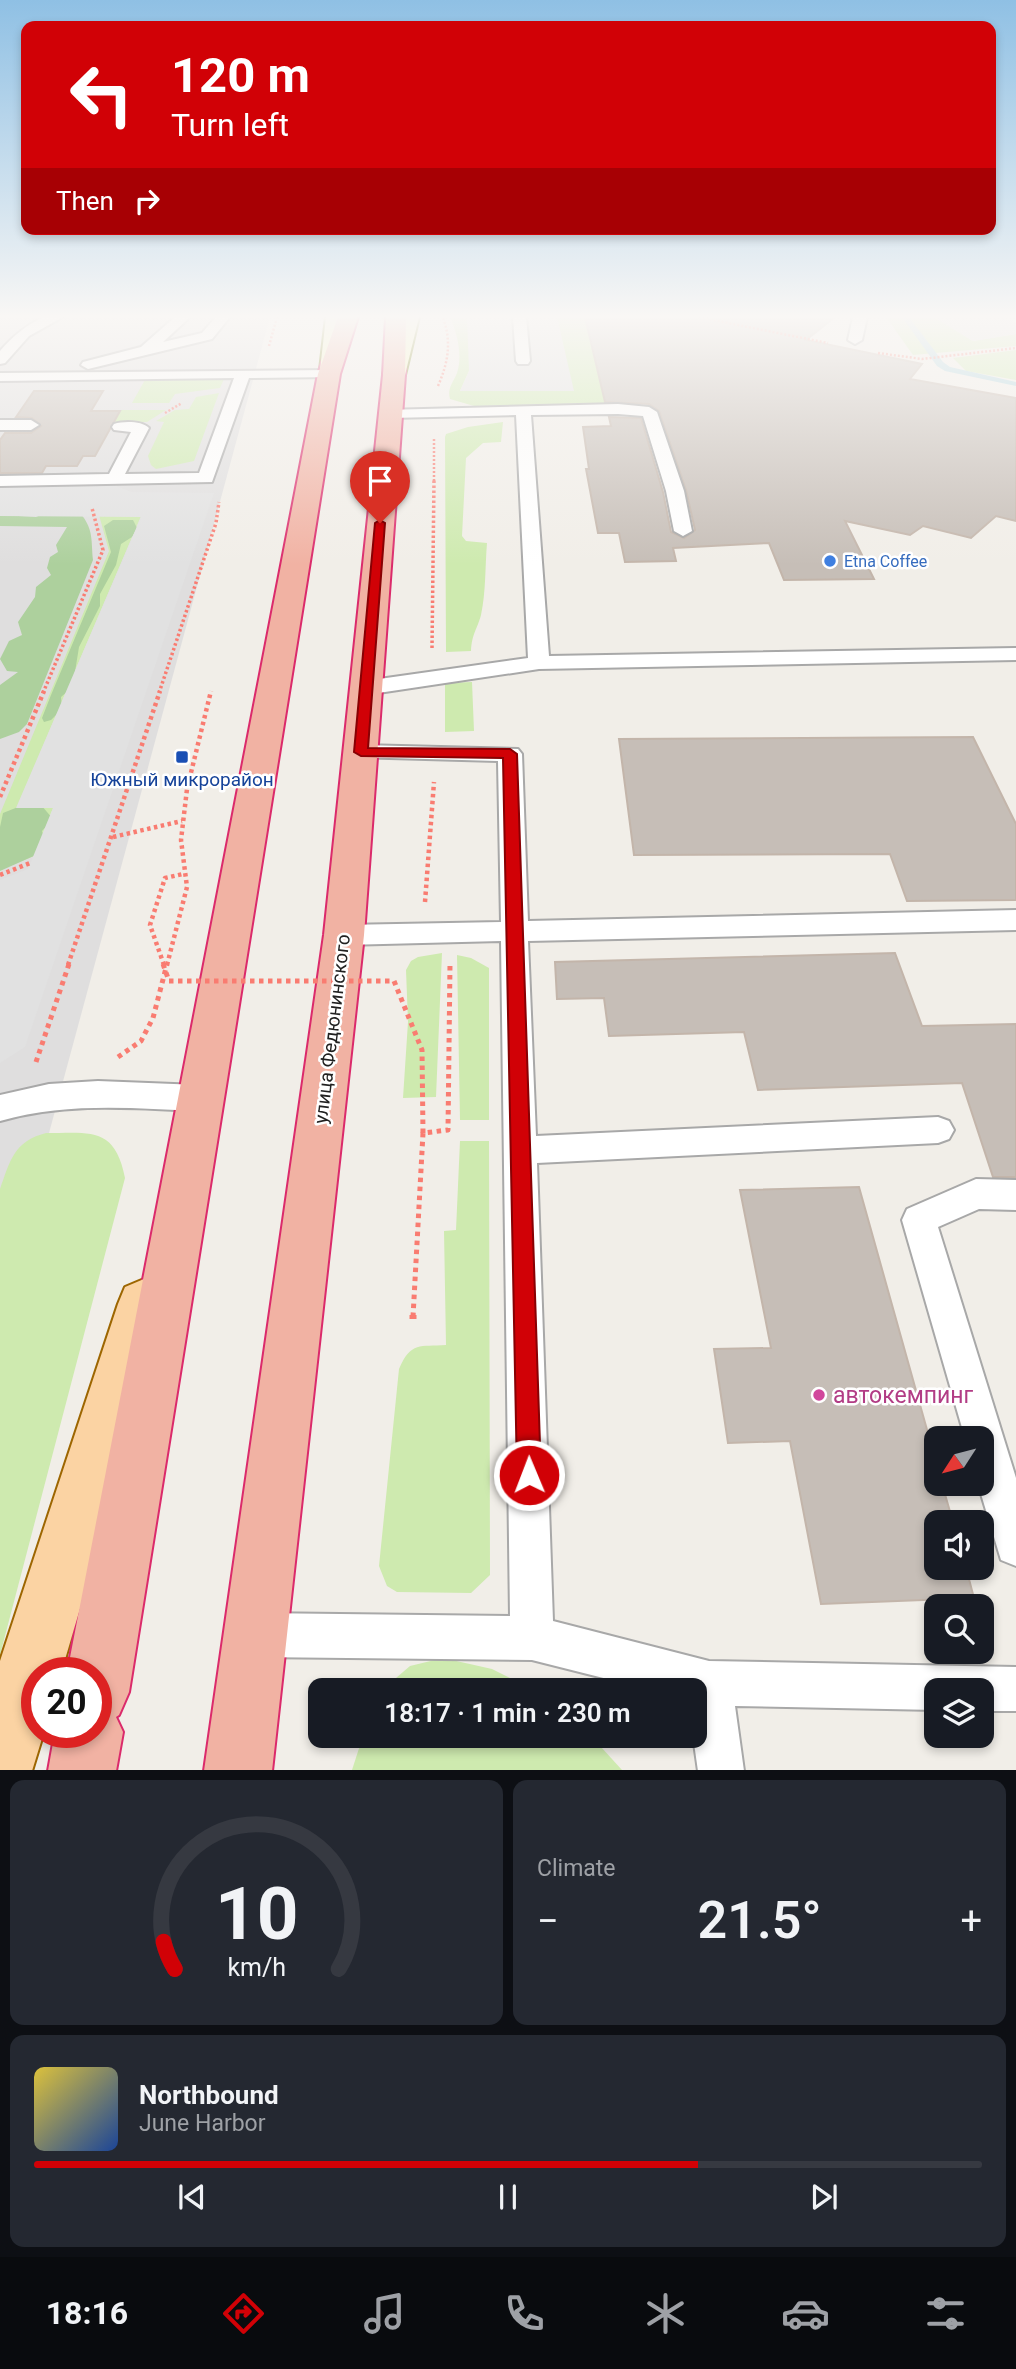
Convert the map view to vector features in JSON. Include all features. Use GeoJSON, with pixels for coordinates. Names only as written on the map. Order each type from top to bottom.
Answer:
{"type":"FeatureCollection","features":[{"type":"Feature","properties":{"kind":"highway"},"geometry":{"type":"LineString","coordinates":[[102,1657],[324,400]]}},
{"type":"Feature","properties":{"kind":"highway","name":"улица Федюнинского"},"geometry":{"type":"LineString","coordinates":[[251,1658],[344,935],[391,400]]}},
{"type":"Feature","properties":{"kind":"highway"},"geometry":{"type":"LineString","coordinates":[[238,1770],[251,1658]]}},
{"type":"Feature","properties":{"kind":"highway"},"geometry":{"type":"LineString","coordinates":[[249,1770],[251,1658]]}},
{"type":"Feature","properties":{"kind":"highway"},"geometry":{"type":"LineString","coordinates":[[82,1770],[86,1748]]}},
{"type":"Feature","properties":{"kind":"main road"},"geometry":{"type":"LineString","coordinates":[[0,1765],[186,1172]]}},
{"type":"Feature","properties":{"kind":"lane"},"geometry":{"type":"LineString","coordinates":[[0,481],[206,478],[234,400]]}},
{"type":"Feature","properties":{"kind":"lane"},"geometry":{"type":"LineString","coordinates":[[404,400],[434,413],[649,412],[675,491],[683,531]]}},
{"type":"Feature","properties":{"kind":"lane"},"geometry":{"type":"LineString","coordinates":[[523,412],[539,663]]}},
{"type":"Feature","properties":{"kind":"lane"},"geometry":{"type":"LineString","coordinates":[[0,425],[31,425]]}},
{"type":"Feature","properties":{"kind":"lane"},"geometry":{"type":"LineString","coordinates":[[114,480],[141,428],[120,427]]}},
{"type":"Feature","properties":{"kind":"lane"},"geometry":{"type":"LineString","coordinates":[[365,688],[438,680],[539,663],[1016,654]]}},
{"type":"Feature","properties":{"kind":"lane"},"geometry":{"type":"LineString","coordinates":[[361,752],[510,754],[522,1150],[532,1638]]}},
{"type":"Feature","properties":{"kind":"lane"},"geometry":{"type":"LineString","coordinates":[[344,935],[1016,920]]}},
{"type":"Feature","properties":{"kind":"lane"},"geometry":{"type":"LineString","coordinates":[[12,1103],[63,1093],[199,1098]]}},
{"type":"Feature","properties":{"kind":"lane"},"geometry":{"type":"LineString","coordinates":[[522,1150],[938,1130]]}},
{"type":"Feature","properties":{"kind":"lane"},"geometry":{"type":"LineString","coordinates":[[1016,1195],[976,1194],[919,1220],[1016,1545]]}},
{"type":"Feature","properties":{"kind":"lane"},"geometry":{"type":"LineString","coordinates":[[251,1658],[532,1638],[709,1683],[1016,1689]]}},
{"type":"Feature","properties":{"kind":"lane"},"geometry":{"type":"LineString","coordinates":[[709,1683],[721,1770]]}},
{"type":"Feature","properties":{"kind":"path"},"geometry":{"type":"LineString","coordinates":[[434,400],[432,651],[438,680]]}},
{"type":"Feature","properties":{"kind":"path"},"geometry":{"type":"LineString","coordinates":[[0,797],[103,550],[91,502]]}},
{"type":"Feature","properties":{"kind":"path"},"geometry":{"type":"LineString","coordinates":[[12,1103],[37,1061],[216,523]]}},
{"type":"Feature","properties":{"kind":"path"},"geometry":{"type":"LineString","coordinates":[[110,1062],[141,1041],[153,1018],[187,887],[183,874],[182,821],[211,691]]}},
{"type":"Feature","properties":{"kind":"path"},"geometry":{"type":"LineString","coordinates":[[423,1133],[449,1130],[450,952],[425,903],[435,752]]}},
{"type":"Feature","properties":{"kind":"path"},"geometry":{"type":"LineString","coordinates":[[113,837],[182,821]]}},
{"type":"Feature","properties":{"kind":"path"},"geometry":{"type":"LineString","coordinates":[[0,876],[30,863]]}},
{"type":"Feature","properties":{"kind":"path"},"geometry":{"type":"LineString","coordinates":[[183,874],[165,878],[150,925],[169,981],[394,981],[422,1050],[423,1133],[413,1319]]}},
{"type":"Feature","properties":{"kind":"path"},"geometry":{"type":"LineString","coordinates":[[24,1063],[50,1062]]}},
{"type":"Feature","properties":{"kind":"shaded area"},"geometry":{"type":"Polygon","coordinates":[[[0,400],[248,400],[0,1314],[0,400]]]}},
{"type":"Feature","properties":{"kind":"shaded area"},"geometry":{"type":"Polygon","coordinates":[[[111,484],[131,492],[214,493],[25,1047],[0,1063],[0,880],[28,869],[53,808],[16,808],[141,517],[0,516],[0,485],[111,484]]]}},
{"type":"Feature","properties":{"kind":"green space"},"geometry":{"type":"Polygon","coordinates":[[[134,400],[171,400],[169,403],[132,403],[134,400]]]}},
{"type":"Feature","properties":{"kind":"green space"},"geometry":{"type":"Polygon","coordinates":[[[194,400],[217,400],[194,461],[156,469],[151,465],[148,456],[164,422],[156,421],[175,410],[189,409],[194,400]]]}},
{"type":"Feature","properties":{"kind":"green space"},"geometry":{"type":"Polygon","coordinates":[[[452,400],[605,400],[606,403],[474,406],[452,400]]]}},
{"type":"Feature","properties":{"kind":"green space"},"geometry":{"type":"Polygon","coordinates":[[[121,410],[166,410],[147,422],[114,422],[121,410]]]}},
{"type":"Feature","properties":{"kind":"green space"},"geometry":{"type":"Polygon","coordinates":[[[503,422],[501,442],[483,443],[466,458],[462,536],[466,541],[487,543],[484,597],[471,651],[446,652],[445,437],[446,434],[468,427],[503,422]]]}},
{"type":"Feature","properties":{"kind":"green space"},"geometry":{"type":"Polygon","coordinates":[[[49,512],[80,513],[90,530],[93,560],[27,724],[19,732],[0,739],[0,685],[18,672],[7,671],[0,659],[9,641],[22,635],[18,622],[35,597],[36,587],[51,575],[47,568],[50,557],[58,552],[56,545],[67,527],[0,526],[0,515],[36,517],[49,512]]]}},
{"type":"Feature","properties":{"kind":"green space"},"geometry":{"type":"Polygon","coordinates":[[[99,515],[141,516],[17,807],[53,808],[34,856],[0,870],[0,814],[109,551],[99,515]]]}},
{"type":"Feature","properties":{"kind":"green space"},"geometry":{"type":"Polygon","coordinates":[[[113,520],[133,520],[137,528],[132,537],[121,544],[116,565],[100,594],[100,606],[79,647],[74,678],[69,690],[61,697],[62,709],[51,720],[44,722],[42,718],[51,695],[111,552],[104,526],[113,520]]]}},
{"type":"Feature","properties":{"kind":"green space"},"geometry":{"type":"Polygon","coordinates":[[[472,682],[474,731],[445,732],[445,683],[472,682]]]}},
{"type":"Feature","properties":{"kind":"green space"},"geometry":{"type":"Polygon","coordinates":[[[23,805],[41,805],[53,819],[42,831],[44,838],[36,855],[0,871],[0,827],[3,813],[23,805]]]}},
{"type":"Feature","properties":{"kind":"green space"},"geometry":{"type":"Polygon","coordinates":[[[442,953],[436,1097],[403,1098],[408,1022],[406,970],[411,961],[418,957],[442,953]]]}},
{"type":"Feature","properties":{"kind":"green space"},"geometry":{"type":"Polygon","coordinates":[[[457,955],[471,958],[489,968],[489,1120],[460,1120],[457,955]]]}},
{"type":"Feature","properties":{"kind":"green space"},"geometry":{"type":"Polygon","coordinates":[[[46,1133],[88,1134],[107,1141],[121,1161],[125,1178],[0,1655],[0,1189],[11,1161],[20,1147],[46,1133]]]}},
{"type":"Feature","properties":{"kind":"green space"},"geometry":{"type":"Polygon","coordinates":[[[460,1141],[489,1141],[490,1575],[471,1593],[397,1592],[387,1586],[379,1566],[399,1369],[403,1360],[417,1347],[446,1345],[444,1231],[456,1230],[460,1141]]]}},
{"type":"Feature","properties":{"kind":"green space"},"geometry":{"type":"Polygon","coordinates":[[[443,1658],[492,1669],[510,1678],[396,1678],[410,1666],[443,1658]]]}},
{"type":"Feature","properties":{"kind":"green space"},"geometry":{"type":"Polygon","coordinates":[[[359,1748],[602,1748],[622,1770],[352,1770],[359,1748]]]}},
{"type":"Feature","properties":{"kind":"building"},"geometry":{"type":"Polygon","coordinates":[[[28,400],[98,400],[91,411],[120,411],[95,456],[83,456],[77,466],[46,466],[42,473],[0,473],[0,440],[5,433],[31,433],[41,426],[32,418],[16,417],[28,400]]]}},
{"type":"Feature","properties":{"kind":"building"},"geometry":{"type":"Polygon","coordinates":[[[604,400],[1016,400],[1016,521],[996,516],[971,538],[923,526],[910,535],[845,521],[874,579],[784,580],[769,543],[673,548],[676,561],[625,562],[619,533],[598,533],[586,469],[589,469],[583,427],[611,426],[609,417],[641,418],[663,492],[671,532],[684,538],[695,530],[686,490],[659,411],[649,404],[605,402],[604,400]]]}},
{"type":"Feature","properties":{"kind":"building"},"geometry":{"type":"Polygon","coordinates":[[[973,737],[1016,824],[1016,900],[907,901],[890,854],[634,855],[619,739],[973,737]]]}},
{"type":"Feature","properties":{"kind":"building"},"geometry":{"type":"Polygon","coordinates":[[[895,953],[922,1026],[1016,1024],[1016,1177],[993,1177],[962,1083],[758,1090],[744,1032],[609,1036],[604,998],[557,999],[555,962],[895,953]]]}},
{"type":"Feature","properties":{"kind":"building","name":"автокемпинг"},"geometry":{"type":"Polygon","coordinates":[[[859,1187],[926,1426],[924,1496],[945,1496],[950,1510],[924,1510],[924,1580],[969,1580],[973,1594],[924,1594],[924,1600],[821,1604],[790,1441],[728,1443],[714,1349],[771,1348],[740,1190],[859,1187]]]}},
{"type":"Feature","properties":{"kind":"place","name":"Etna Coffee"},"geometry":{"type":"Point","coordinates":[830,561]}},
{"type":"Feature","properties":{"kind":"place","name":"Южный микрорайон"},"geometry":{"type":"Point","coordinates":[182,757]}},
{"type":"Feature","properties":{"kind":"place","name":"автокемпинг"},"geometry":{"type":"Point","coordinates":[819,1395]}},
{"type":"Feature","properties":{"kind":"route"},"geometry":{"type":"LineString","coordinates":[[380,523],[361,752],[510,754],[529,1475]]}}]}
